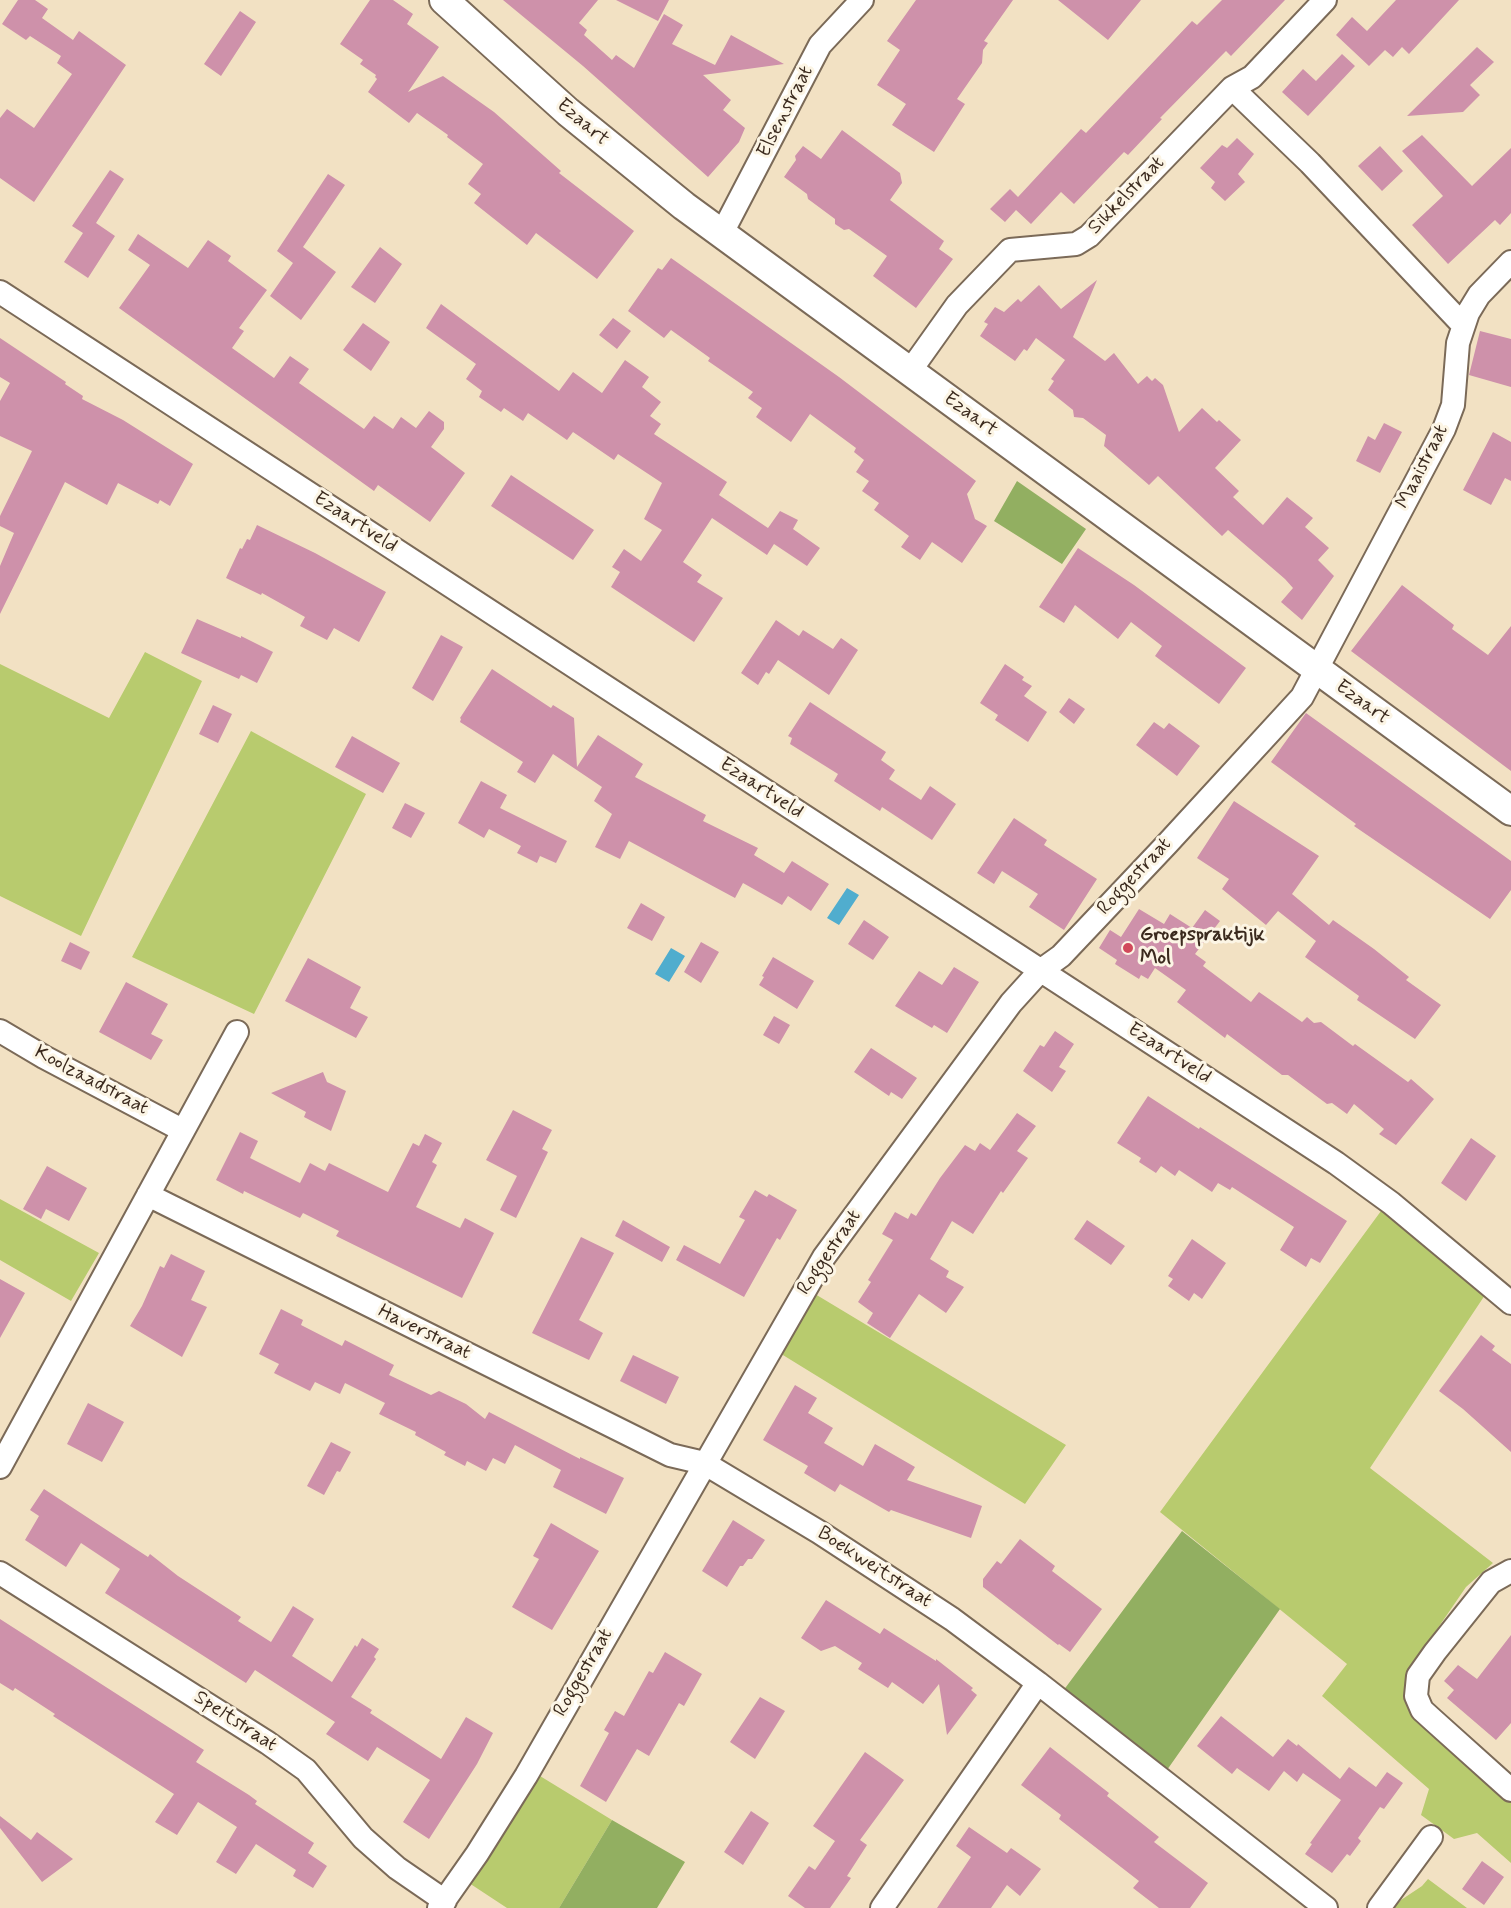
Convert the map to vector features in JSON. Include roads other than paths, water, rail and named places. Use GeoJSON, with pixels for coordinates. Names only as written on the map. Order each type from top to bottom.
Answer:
{"type":"FeatureCollection","features":[{"type":"Feature","properties":{"kind":"main road","name":"Ezaart"},"geometry":{"type":"LineString","coordinates":[[444,0],[568,112],[684,206],[1511,811]]}},
{"type":"Feature","properties":{"kind":"street","name":"Elsenstraat"},"geometry":{"type":"LineString","coordinates":[[722,233],[820,45],[862,0]]}},
{"type":"Feature","properties":{"kind":"street","name":"Sikkelstraat"},"geometry":{"type":"LineString","coordinates":[[910,371],[932,343],[957,304],[1010,250],[1076,244],[1089,236],[1232,88],[1252,76],[1325,0]]}},
{"type":"Feature","properties":{"kind":"street"},"geometry":{"type":"LineString","coordinates":[[1232,88],[1310,163],[1463,325]]}},
{"type":"Feature","properties":{"kind":"street","name":"Maaistraat"},"geometry":{"type":"LineString","coordinates":[[1317,670],[1444,429],[1453,405],[1458,343],[1463,325],[1479,295],[1511,262]]}},
{"type":"Feature","properties":{"kind":"street","name":"Ezaartveld"},"geometry":{"type":"LineString","coordinates":[[0,292],[1336,1163],[1391,1203],[1511,1303]]}},
{"type":"Feature","properties":{"kind":"street","name":"Roggestraat"},"geometry":{"type":"LineString","coordinates":[[442,1904],[477,1854],[526,1776],[704,1462],[824,1257],[1011,1003],[1040,971],[1077,939],[1302,697],[1317,670]]}},
{"type":"Feature","properties":{"kind":"street","name":"Koolzaadstraat"},"geometry":{"type":"LineString","coordinates":[[0,1031],[44,1057],[182,1130]]}},
{"type":"Feature","properties":{"kind":"street"},"geometry":{"type":"LineString","coordinates":[[0,1467],[237,1032]]}},
{"type":"Feature","properties":{"kind":"street","name":"Haverstraat"},"geometry":{"type":"LineString","coordinates":[[148,1195],[670,1455],[704,1462]]}},
{"type":"Feature","properties":{"kind":"street","name":"Boekweitstraat"},"geometry":{"type":"LineString","coordinates":[[704,1462],[952,1619],[1038,1683],[1326,1908]]}},
{"type":"Feature","properties":{"kind":"street"},"geometry":{"type":"LineString","coordinates":[[1511,1571],[1491,1582],[1435,1652],[1418,1676],[1416,1696],[1422,1710],[1432,1720],[1511,1790]]}},
{"type":"Feature","properties":{"kind":"street","name":"Speltstraat"},"geometry":{"type":"LineString","coordinates":[[0,1573],[259,1737],[306,1770],[363,1838],[442,1904]]}},
{"type":"Feature","properties":{"kind":"street"},"geometry":{"type":"LineString","coordinates":[[882,1908],[1038,1683]]}},
{"type":"Feature","properties":{"kind":"street"},"geometry":{"type":"LineString","coordinates":[[1379,1908],[1431,1837]]}},
{"type":"Feature","properties":{"kind":"water"},"geometry":{"type":"Polygon","coordinates":[[[847,888],[859,895],[839,925],[827,918],[847,888]]]}},
{"type":"Feature","properties":{"kind":"water"},"geometry":{"type":"Polygon","coordinates":[[[671,948],[685,956],[669,982],[655,974],[671,948]]]}},
{"type":"Feature","properties":{"kind":"place","name":"Groepspraktijk Mol"},"geometry":{"type":"Point","coordinates":[1128,948]}}]}
